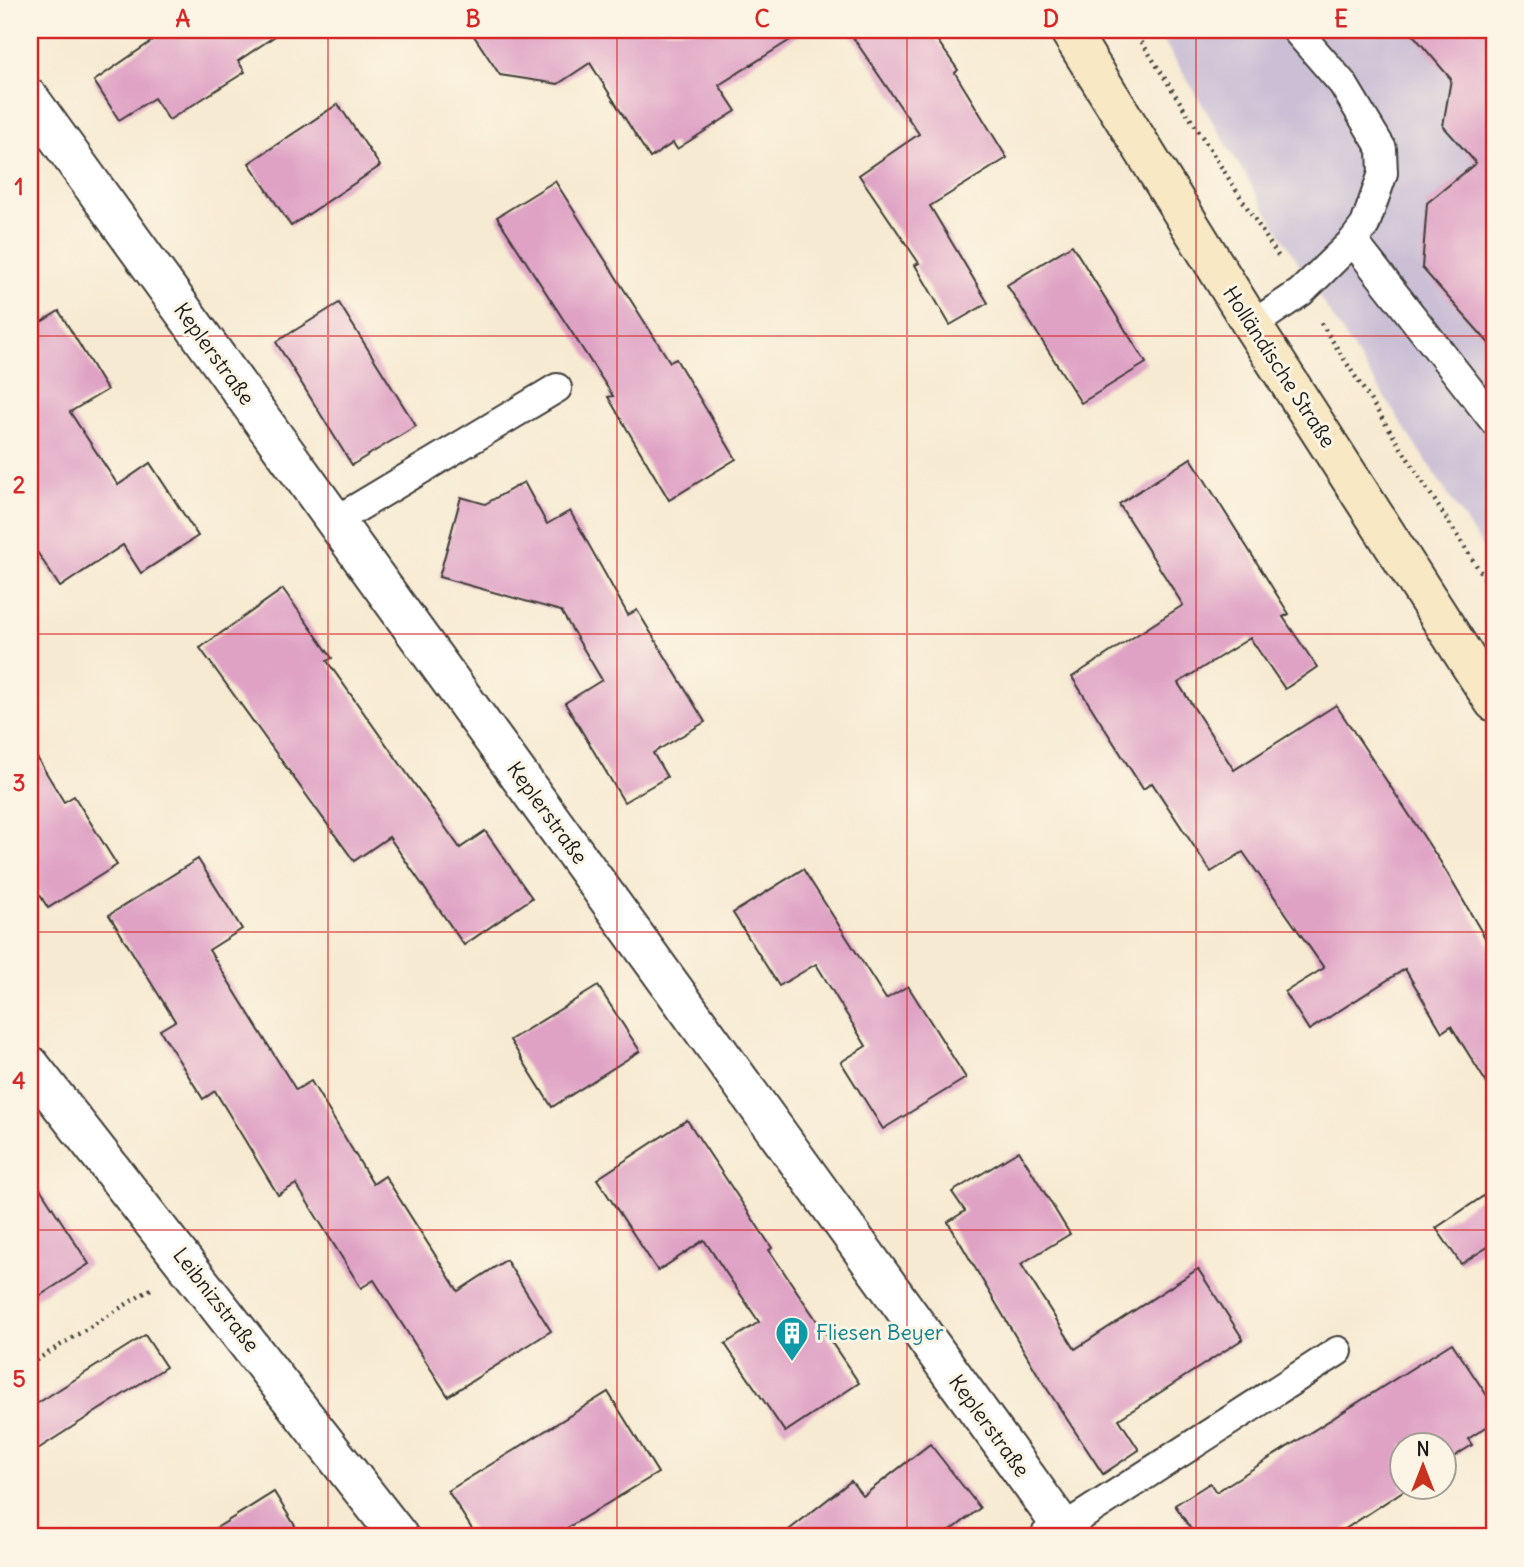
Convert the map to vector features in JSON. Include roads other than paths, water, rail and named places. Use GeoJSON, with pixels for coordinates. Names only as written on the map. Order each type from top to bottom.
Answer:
{"type":"FeatureCollection","features":[{"type":"Feature","properties":{"kind":"street","name":"Holländische Straße"},"geometry":{"type":"LineString","coordinates":[[1069,30],[1252,325],[1494,702]]}},
{"type":"Feature","properties":{"kind":"street","name":"Keplerstraße"},"geometry":{"type":"LineString","coordinates":[[30,99],[1063,1534]]}},
{"type":"Feature","properties":{"kind":"street","name":"Leibnizstraße"},"geometry":{"type":"LineString","coordinates":[[30,1065],[399,1537]]}},
{"type":"Feature","properties":{"kind":"lane"},"geometry":{"type":"LineString","coordinates":[[1252,325],[1301,292],[1353,241],[1365,225],[1383,173],[1382,149],[1343,84],[1296,30]]}},
{"type":"Feature","properties":{"kind":"lane"},"geometry":{"type":"LineString","coordinates":[[1353,241],[1494,421]]}},
{"type":"Feature","properties":{"kind":"lane"},"geometry":{"type":"LineString","coordinates":[[335,521],[557,388]]}},
{"type":"Feature","properties":{"kind":"lane"},"geometry":{"type":"LineString","coordinates":[[1063,1534],[1338,1352]]}},
{"type":"Feature","properties":{"kind":"place","name":"Fliesen Beyer"},"geometry":{"type":"Point","coordinates":[792,1363]}}]}
